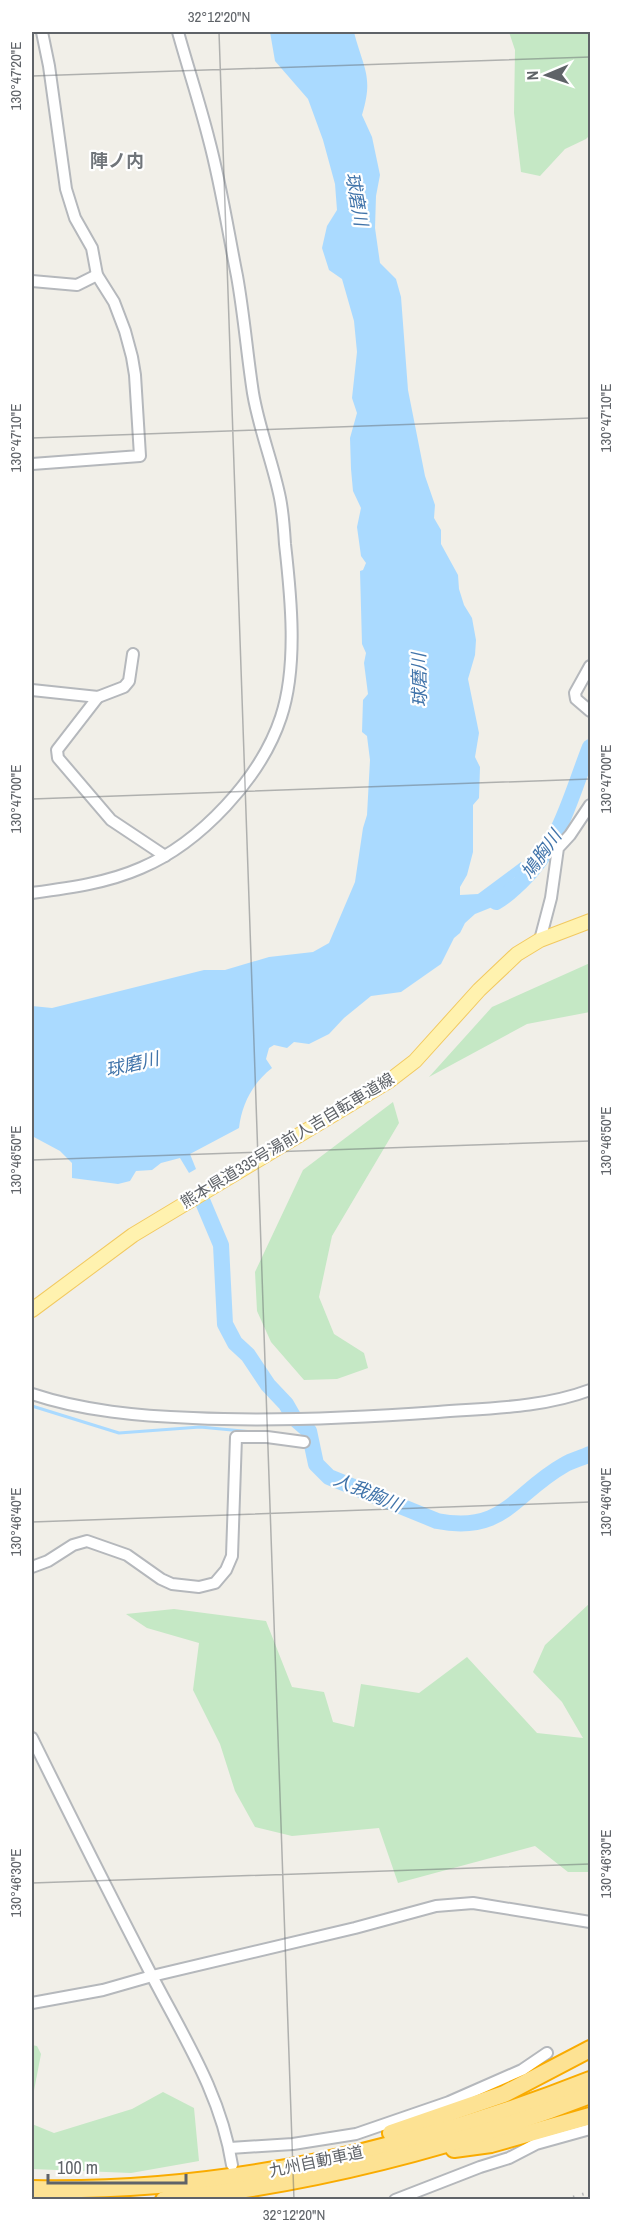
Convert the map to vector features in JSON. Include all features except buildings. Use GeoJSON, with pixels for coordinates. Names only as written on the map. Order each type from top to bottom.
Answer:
{"type":"FeatureCollection","features":[{"type":"Feature","properties":{"kind":"highway"},"geometry":{"type":"LineString","coordinates":[[282,2169],[504,2094],[591,2049]]}},
{"type":"Feature","properties":{"kind":"highway","name":"九州自動車道"},"geometry":{"type":"LineString","coordinates":[[32,2189],[87,2190],[142,2187],[196,2182],[282,2169],[343,2156],[465,2124],[591,2080]]}},
{"type":"Feature","properties":{"kind":"highway","name":"九州自動車道"},"geometry":{"type":"LineString","coordinates":[[164,2199],[285,2183],[405,2155],[591,2095]]}},
{"type":"Feature","properties":{"kind":"highway"},"geometry":{"type":"LineString","coordinates":[[405,2155],[490,2145],[591,2116]]}},
{"type":"Feature","properties":{"kind":"main road","name":"熊本県道335号湯前人吉自転車道線"},"geometry":{"type":"LineString","coordinates":[[32,1310],[133,1235],[389,1081],[415,1060],[517,954],[540,940],[591,921]]}},
{"type":"Feature","properties":{"kind":"street"},"geometry":{"type":"LineString","coordinates":[[32,464],[140,456],[132,357],[114,302],[97,275],[92,248],[75,218],[66,189],[50,66],[42,32]]}},
{"type":"Feature","properties":{"kind":"street"},"geometry":{"type":"LineString","coordinates":[[32,893],[104,881],[141,868],[188,841],[233,797],[265,752],[281,717],[288,686],[291,649],[288,574],[280,499],[254,396],[237,279],[210,141],[178,32]]}},
{"type":"Feature","properties":{"kind":"street"},"geometry":{"type":"LineString","coordinates":[[32,281],[77,285],[97,275]]}},
{"type":"Feature","properties":{"kind":"street"},"geometry":{"type":"LineString","coordinates":[[32,690],[98,697],[124,687],[129,681],[133,654]]}},
{"type":"Feature","properties":{"kind":"street"},"geometry":{"type":"LineString","coordinates":[[591,666],[575,693],[576,699],[591,711]]}},
{"type":"Feature","properties":{"kind":"street"},"geometry":{"type":"LineString","coordinates":[[98,697],[57,750],[58,758],[111,819],[165,856]]}},
{"type":"Feature","properties":{"kind":"street"},"geometry":{"type":"LineString","coordinates":[[540,940],[551,898],[558,848],[570,836],[591,805]]}},
{"type":"Feature","properties":{"kind":"street"},"geometry":{"type":"LineString","coordinates":[[32,1394],[52,1401],[120,1413],[178,1418],[285,1421],[350,1419],[532,1404],[591,1390]]}},
{"type":"Feature","properties":{"kind":"street"},"geometry":{"type":"LineString","coordinates":[[32,1567],[48,1561],[73,1545],[87,1541],[127,1555],[172,1584],[199,1587],[215,1583],[226,1570],[232,1556],[236,1437],[267,1437],[304,1442]]}},
{"type":"Feature","properties":{"kind":"street"},"geometry":{"type":"LineString","coordinates":[[32,1738],[152,1976],[207,2079],[230,2148],[232,2164]]}},
{"type":"Feature","properties":{"kind":"street"},"geometry":{"type":"LineString","coordinates":[[32,2003],[103,1990],[152,1976],[377,1923],[435,1906],[473,1903],[494,1905],[591,1922]]}},
{"type":"Feature","properties":{"kind":"street"},"geometry":{"type":"LineString","coordinates":[[230,2148],[293,2144],[356,2134],[449,2103],[522,2070],[547,2053]]}},
{"type":"Feature","properties":{"kind":"street"},"geometry":{"type":"LineString","coordinates":[[395,2199],[510,2158],[536,2144],[591,2129]]}},
{"type":"Feature","properties":{"kind":"green space"},"geometry":{"type":"Polygon","coordinates":[[[509,32],[590,32],[590,135],[565,149],[540,176],[521,172],[514,113],[515,50],[509,32]]]}},
{"type":"Feature","properties":{"kind":"green space"},"geometry":{"type":"Polygon","coordinates":[[[590,963],[590,1012],[527,1024],[429,1077],[492,1007],[590,963]]]}},
{"type":"Feature","properties":{"kind":"green space"},"geometry":{"type":"Polygon","coordinates":[[[393,1102],[399,1123],[332,1236],[319,1297],[334,1334],[364,1353],[368,1368],[337,1379],[304,1380],[271,1342],[257,1311],[255,1272],[303,1170],[393,1102]]]}},
{"type":"Feature","properties":{"kind":"green space"},"geometry":{"type":"Polygon","coordinates":[[[590,1603],[590,1872],[568,1872],[535,1846],[398,1883],[379,1828],[292,1836],[255,1827],[235,1791],[220,1744],[193,1690],[199,1643],[147,1628],[126,1614],[174,1609],[266,1621],[292,1687],[324,1692],[333,1722],[354,1727],[361,1684],[419,1693],[467,1657],[537,1733],[583,1738],[562,1702],[533,1672],[545,1645],[590,1603]]]}},
{"type":"Feature","properties":{"kind":"green space"},"geometry":{"type":"Polygon","coordinates":[[[32,2045],[37,2046],[41,2054],[32,2101],[32,2045]]]}},
{"type":"Feature","properties":{"kind":"green space"},"geometry":{"type":"Polygon","coordinates":[[[163,2092],[194,2108],[199,2161],[131,2173],[32,2169],[32,2124],[54,2133],[132,2109],[163,2092]]]}},
{"type":"Feature","properties":{"kind":"water","name":"球磨川"},"geometry":{"type":"Polygon","coordinates":[[[270,32],[354,32],[364,64],[367,91],[362,115],[372,137],[380,175],[376,196],[375,228],[380,263],[396,279],[401,297],[408,390],[425,476],[435,505],[434,518],[441,530],[441,544],[458,575],[459,589],[464,605],[472,618],[476,640],[475,655],[468,679],[479,733],[475,757],[480,767],[479,798],[473,805],[473,852],[467,875],[460,887],[460,895],[478,894],[521,862],[532,880],[515,877],[508,884],[514,891],[490,908],[475,914],[454,938],[441,964],[401,992],[371,996],[344,1018],[329,1034],[309,1044],[294,1042],[287,1048],[274,1045],[269,1048],[266,1059],[272,1068],[259,1080],[250,1094],[239,1128],[190,1154],[196,1169],[189,1173],[180,1158],[161,1163],[152,1170],[136,1171],[130,1181],[118,1184],[72,1178],[72,1163],[60,1151],[32,1136],[32,1006],[52,1008],[204,970],[225,970],[269,957],[313,952],[329,943],[355,882],[367,815],[370,760],[367,736],[362,732],[363,700],[368,694],[364,663],[366,653],[362,644],[360,571],[366,563],[361,556],[357,527],[361,508],[353,491],[350,438],[357,413],[352,398],[357,352],[354,321],[342,279],[329,270],[322,248],[327,226],[337,210],[335,184],[323,140],[308,99],[275,61],[270,32]]]}},
{"type":"Feature","properties":{"kind":"waterway","name":"鳩胸川"},"geometry":{"type":"LineString","coordinates":[[496,902],[521,882],[546,852],[563,819],[590,747]]}},
{"type":"Feature","properties":{"kind":"waterway","name":"人我胸川"},"geometry":{"type":"LineString","coordinates":[[202,1200],[221,1245],[225,1324],[235,1343],[248,1355],[294,1418],[309,1431],[316,1464],[329,1477],[437,1521],[478,1522],[507,1508],[567,1463],[590,1454]]}},
{"type":"Feature","properties":{"kind":"waterway"},"geometry":{"type":"LineString","coordinates":[[32,1406],[119,1433],[200,1427],[253,1432]]}},
{"type":"Feature","properties":{"kind":"waterway"},"geometry":{"type":"LineString","coordinates":[[272,1433],[311,1438]]}},
{"type":"Feature","properties":{"kind":"railway"},"geometry":{"type":"LineString","coordinates":[[564,2200],[590,2192]]}},
{"type":"Feature","properties":{"kind":"district","name":"陣ノ内"},"geometry":{"type":"Point","coordinates":[117,160]}}]}
